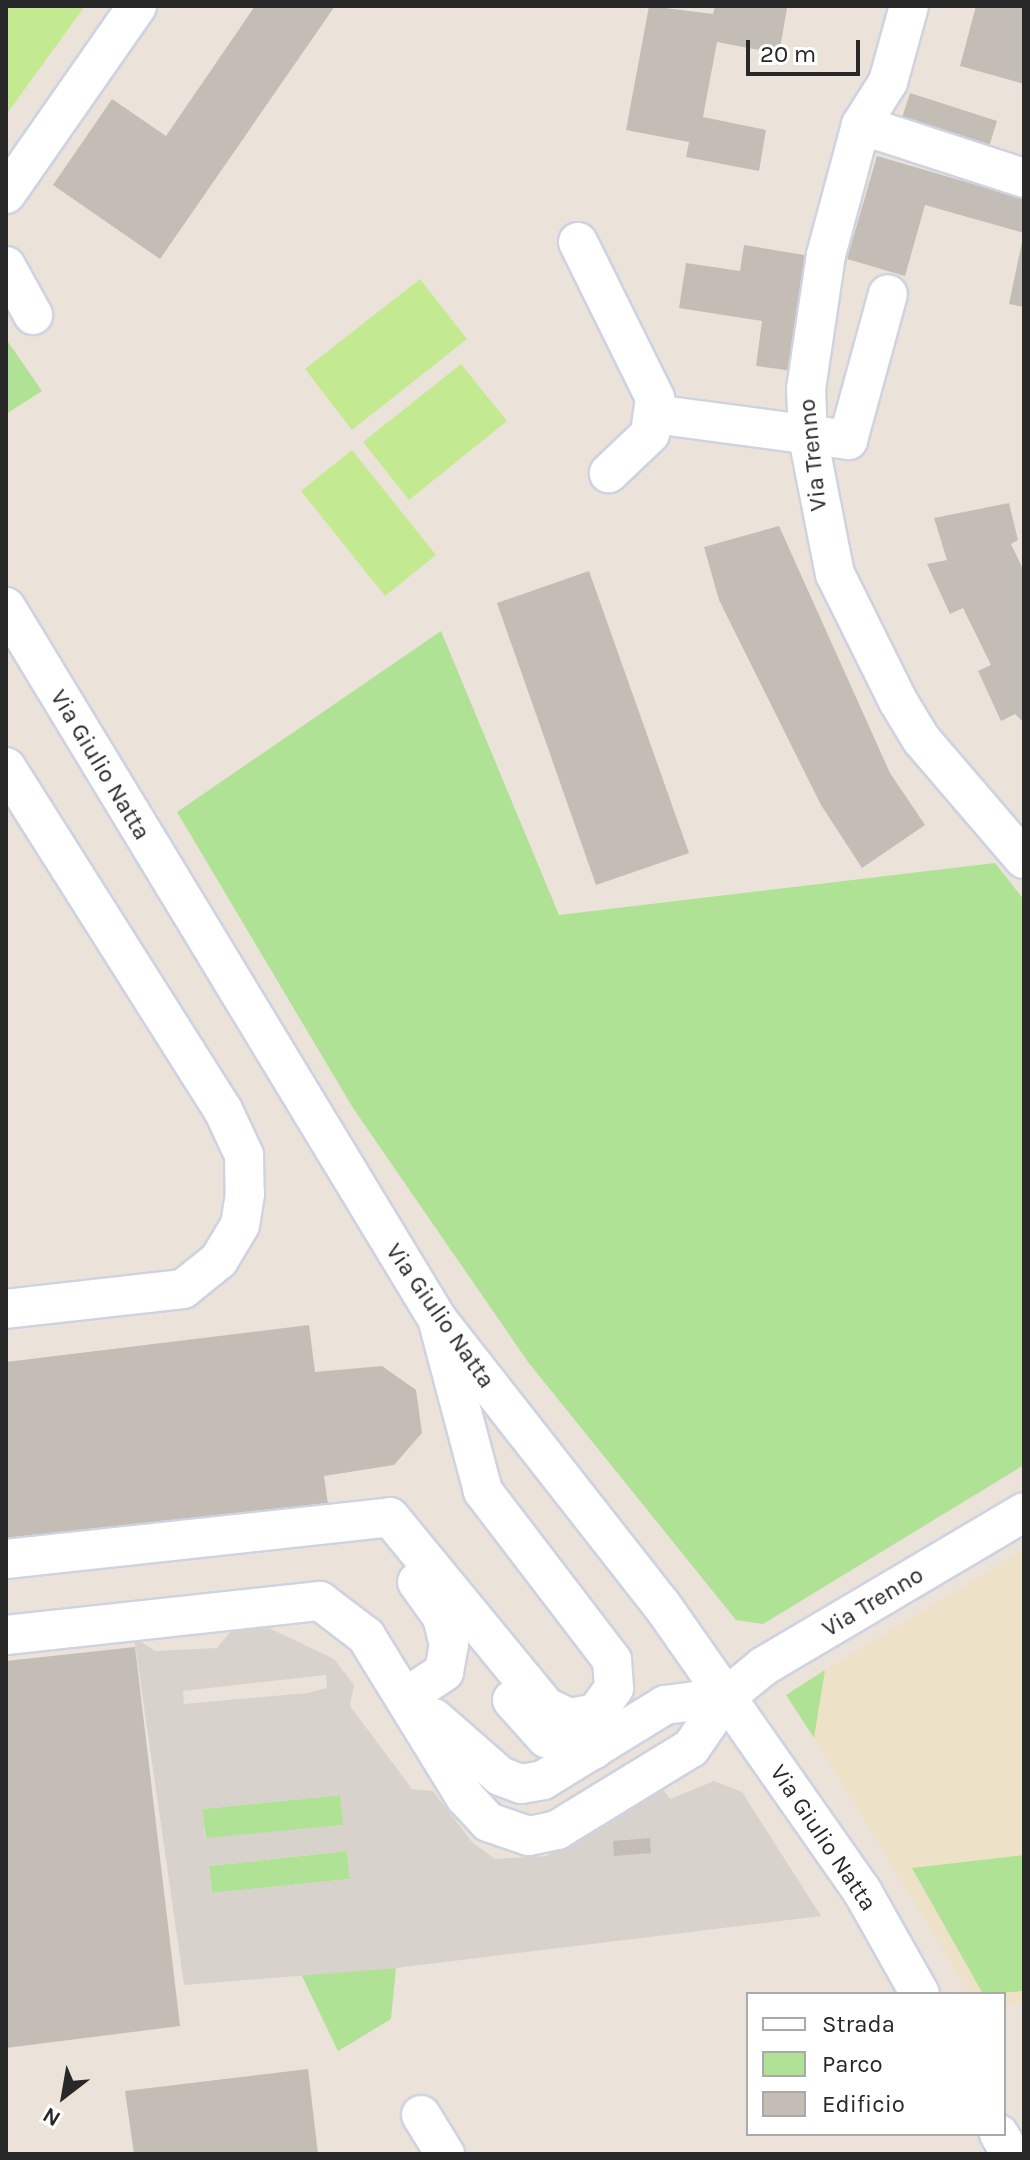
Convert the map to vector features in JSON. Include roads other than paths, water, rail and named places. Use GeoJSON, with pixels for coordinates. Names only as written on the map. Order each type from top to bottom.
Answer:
{"type":"FeatureCollection","features":[{"type":"Feature","properties":{"kind":"street"},"geometry":{"type":"LineString","coordinates":[[6,194],[137,6]]}},
{"type":"Feature","properties":{"kind":"street","name":"Via Trenno"},"geometry":{"type":"LineString","coordinates":[[909,6],[888,82],[861,125],[826,255],[806,389],[808,437],[830,562],[891,687],[921,739],[1024,859]]}},
{"type":"Feature","properties":{"kind":"street"},"geometry":{"type":"LineString","coordinates":[[861,125],[1024,178]]}},
{"type":"Feature","properties":{"kind":"street"},"geometry":{"type":"LineString","coordinates":[[578,242],[655,398],[650,434],[609,473]]}},
{"type":"Feature","properties":{"kind":"street"},"geometry":{"type":"LineString","coordinates":[[6,266],[33,315]]}},
{"type":"Feature","properties":{"kind":"street"},"geometry":{"type":"LineString","coordinates":[[654,414],[848,440],[888,294]]}},
{"type":"Feature","properties":{"kind":"street","name":"Via Giulio Natta"},"geometry":{"type":"LineString","coordinates":[[6,607],[438,1320],[726,1697],[862,1891],[919,1992]]}},
{"type":"Feature","properties":{"kind":"street"},"geometry":{"type":"LineString","coordinates":[[6,767],[223,1110],[244,1155],[245,1194],[240,1225],[219,1260],[183,1289],[6,1309]]}},
{"type":"Feature","properties":{"kind":"street"},"geometry":{"type":"LineString","coordinates":[[6,1559],[390,1517],[470,1615],[558,1714],[591,1715],[611,1697],[610,1656],[483,1491],[455,1407],[438,1320]]}},
{"type":"Feature","properties":{"kind":"street","name":"Via Trenno"},"geometry":{"type":"LineString","coordinates":[[409,1695],[465,1797],[488,1822],[529,1836],[557,1830],[691,1748],[726,1697],[764,1666],[1024,1512]]}},
{"type":"Feature","properties":{"kind":"street"},"geometry":{"type":"LineString","coordinates":[[315,1524],[382,1541],[442,1617],[449,1645],[444,1672],[409,1695]]}},
{"type":"Feature","properties":{"kind":"street"},"geometry":{"type":"LineString","coordinates":[[6,1635],[320,1601],[366,1636],[409,1695],[474,1756],[521,1784],[543,1780],[665,1705],[726,1697]]}},
{"type":"Feature","properties":{"kind":"street"},"geometry":{"type":"LineString","coordinates":[[470,1615],[501,1687],[535,1728],[560,1745],[594,1750]]}},
{"type":"Feature","properties":{"kind":"street"},"geometry":{"type":"LineString","coordinates":[[421,2115],[445,2154]]}},
{"type":"Feature","properties":{"kind":"street"},"geometry":{"type":"LineString","coordinates":[[1000,2136],[1011,2154]]}}]}
